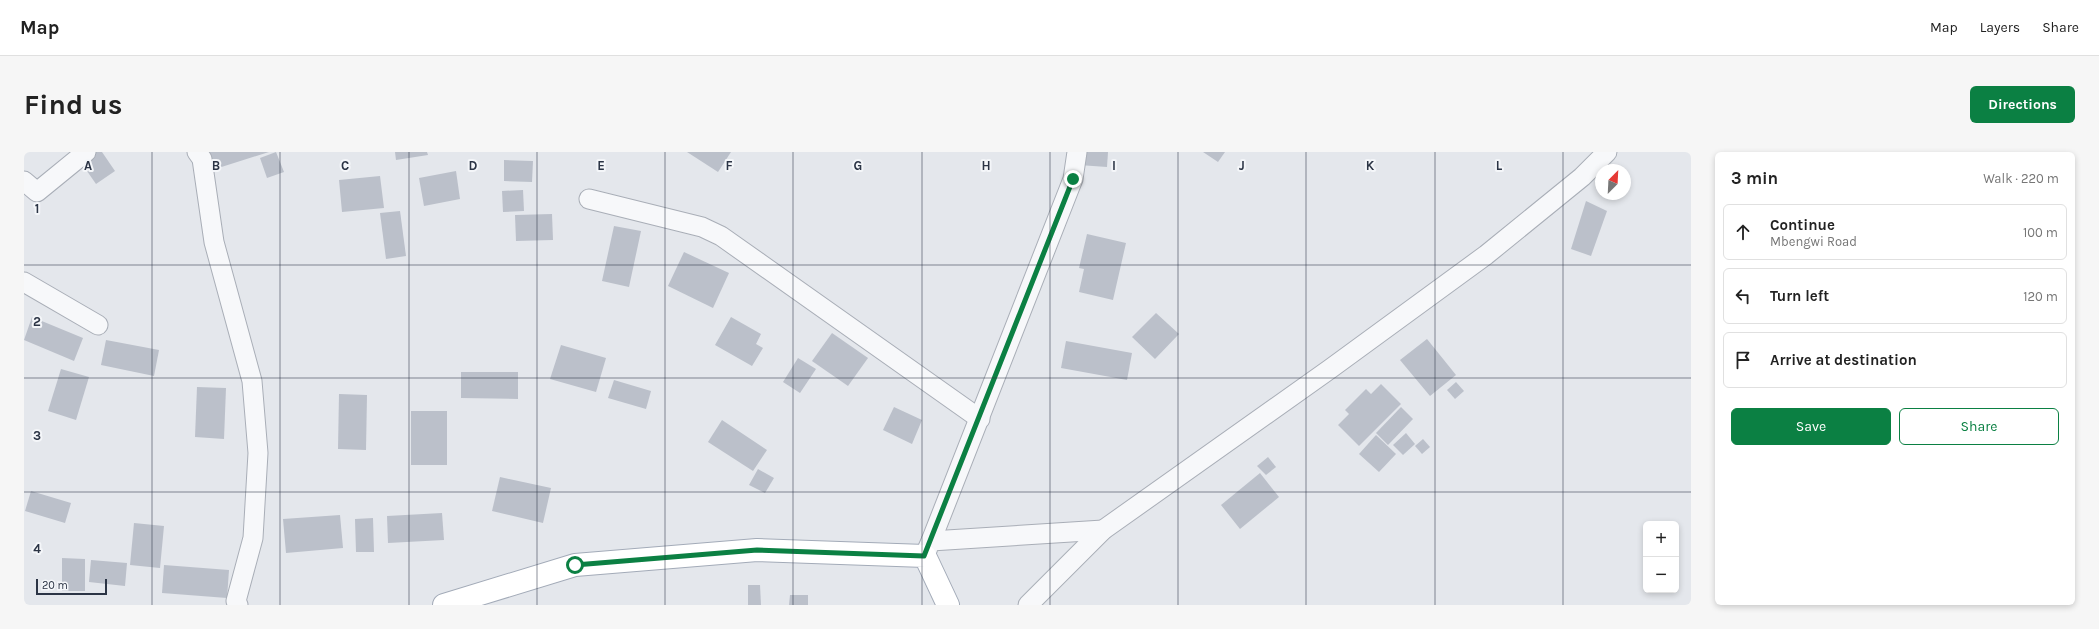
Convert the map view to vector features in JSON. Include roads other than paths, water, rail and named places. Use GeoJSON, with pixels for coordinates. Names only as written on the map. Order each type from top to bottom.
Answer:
{"type":"FeatureCollection","features":[{"type":"Feature","properties":{"kind":"main road"},"geometry":{"type":"LineString","coordinates":[[444,605],[575,565],[757,550],[928,549],[948,605]]}},
{"type":"Feature","properties":{"kind":"street"},"geometry":{"type":"LineString","coordinates":[[24,182],[37,192],[86,152]]}},
{"type":"Feature","properties":{"kind":"street"},"geometry":{"type":"LineString","coordinates":[[197,152],[202,159],[214,242],[252,381],[258,453],[253,538],[236,601],[238,605]]}},
{"type":"Feature","properties":{"kind":"street"},"geometry":{"type":"LineString","coordinates":[[1077,152],[1073,179],[928,549],[1103,530]]}},
{"type":"Feature","properties":{"kind":"street"},"geometry":{"type":"LineString","coordinates":[[1028,605],[1103,530],[1330,369],[1486,255],[1582,177],[1606,152]]}},
{"type":"Feature","properties":{"kind":"street"},"geometry":{"type":"LineString","coordinates":[[589,199],[702,227],[721,236],[980,419]]}},
{"type":"Feature","properties":{"kind":"street"},"geometry":{"type":"LineString","coordinates":[[24,282],[98,325]]}}]}
